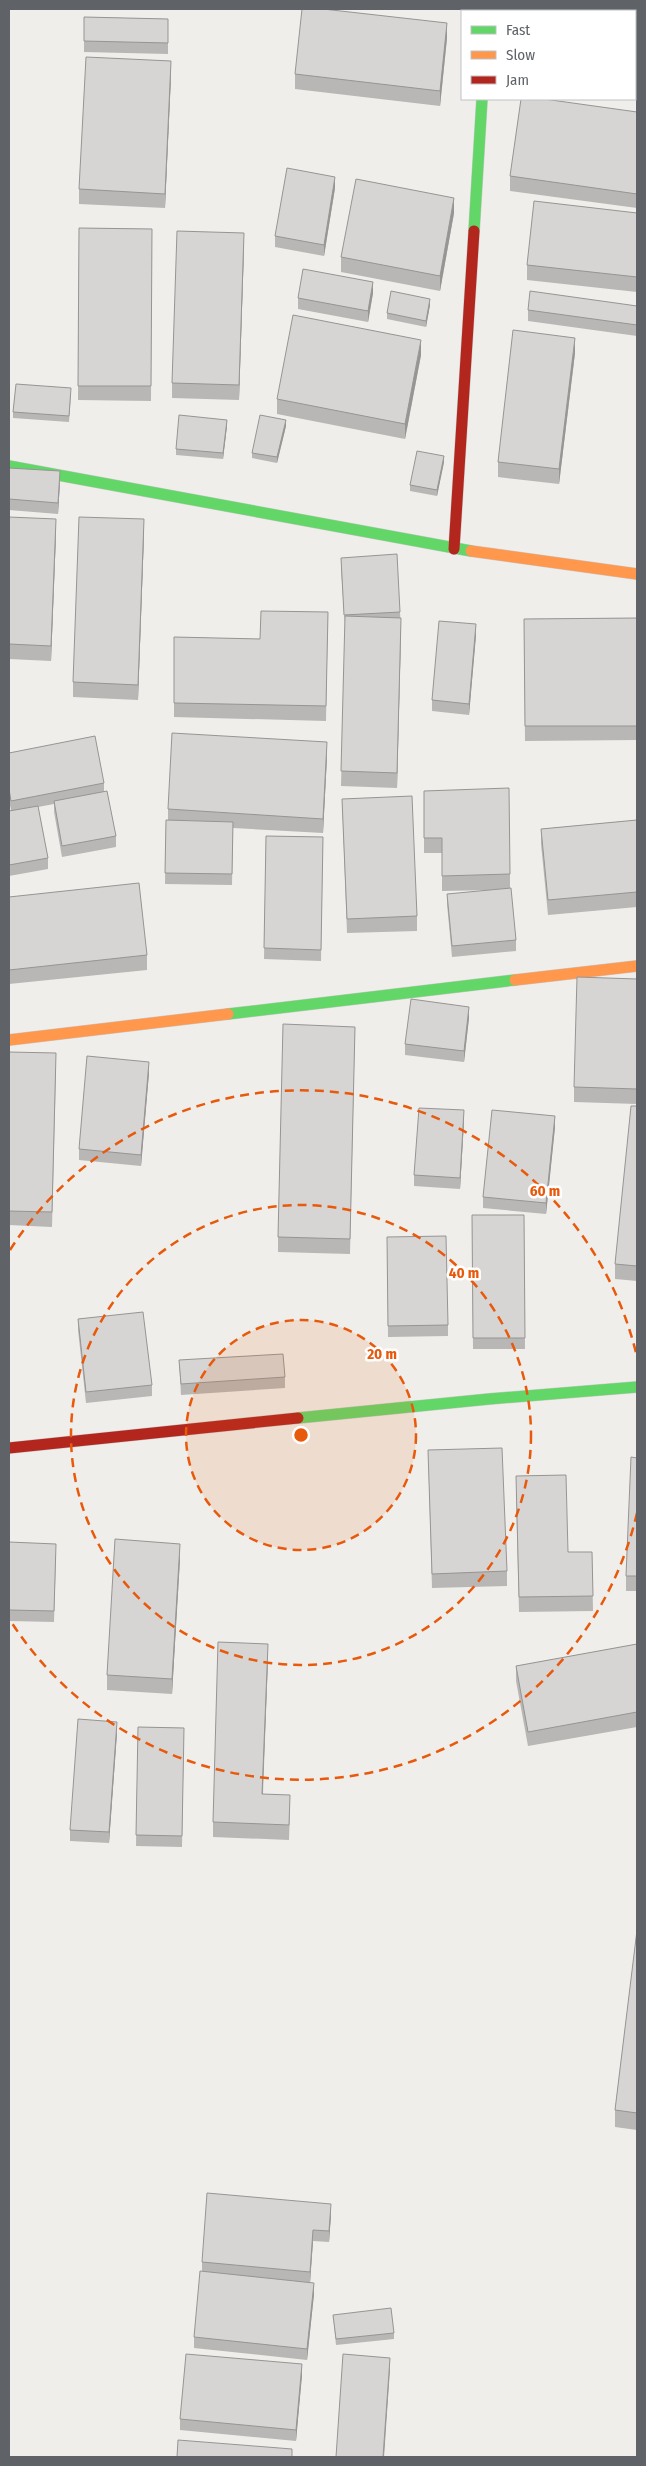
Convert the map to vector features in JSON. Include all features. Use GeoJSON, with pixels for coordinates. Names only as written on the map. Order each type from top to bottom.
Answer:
{"type":"FeatureCollection","features":[{"type":"Feature","properties":{"kind":"street"},"geometry":{"type":"LineString","coordinates":[[454,549],[482,100]]}},
{"type":"Feature","properties":{"kind":"street"},"geometry":{"type":"LineString","coordinates":[[9,466],[454,549],[637,574]]}},
{"type":"Feature","properties":{"kind":"street"},"geometry":{"type":"LineString","coordinates":[[9,1040],[637,966]]}},
{"type":"Feature","properties":{"kind":"street"},"geometry":{"type":"LineString","coordinates":[[9,1448],[489,1399],[637,1387]]}},
{"type":"Feature","properties":{"kind":"building"},"geometry":{"type":"Polygon","coordinates":[[[302,9],[323,9],[447,23],[440,91],[295,74],[302,9]]]}},
{"type":"Feature","properties":{"kind":"building"},"geometry":{"type":"Polygon","coordinates":[[[584,9],[600,10],[524,10],[584,9]]]}},
{"type":"Feature","properties":{"kind":"building"},"geometry":{"type":"Polygon","coordinates":[[[636,13],[637,13],[636,84],[636,13]]]}},
{"type":"Feature","properties":{"kind":"building"},"geometry":{"type":"Polygon","coordinates":[[[84,17],[168,19],[168,43],[84,41],[84,17]]]}},
{"type":"Feature","properties":{"kind":"building"},"geometry":{"type":"Polygon","coordinates":[[[86,57],[171,61],[165,194],[79,189],[86,57]]]}},
{"type":"Feature","properties":{"kind":"building"},"geometry":{"type":"Polygon","coordinates":[[[521,100],[551,100],[637,112],[637,194],[510,176],[521,100]]]}},
{"type":"Feature","properties":{"kind":"building"},"geometry":{"type":"Polygon","coordinates":[[[287,168],[335,177],[324,245],[275,236],[287,168]]]}},
{"type":"Feature","properties":{"kind":"building"},"geometry":{"type":"Polygon","coordinates":[[[356,179],[454,198],[440,276],[341,257],[356,179]]]}},
{"type":"Feature","properties":{"kind":"building"},"geometry":{"type":"Polygon","coordinates":[[[534,201],[637,213],[637,277],[527,265],[534,201]]]}},
{"type":"Feature","properties":{"kind":"building"},"geometry":{"type":"Polygon","coordinates":[[[79,228],[152,229],[151,386],[78,386],[79,228]]]}},
{"type":"Feature","properties":{"kind":"building"},"geometry":{"type":"Polygon","coordinates":[[[177,231],[244,233],[239,385],[172,383],[177,231]]]}},
{"type":"Feature","properties":{"kind":"building"},"geometry":{"type":"Polygon","coordinates":[[[303,269],[373,282],[368,311],[298,298],[303,269]]]}},
{"type":"Feature","properties":{"kind":"building"},"geometry":{"type":"Polygon","coordinates":[[[391,291],[430,299],[426,321],[387,313],[391,291]]]}},
{"type":"Feature","properties":{"kind":"building"},"geometry":{"type":"Polygon","coordinates":[[[530,291],[637,306],[637,325],[528,310],[530,291]]]}},
{"type":"Feature","properties":{"kind":"building"},"geometry":{"type":"Polygon","coordinates":[[[293,315],[421,340],[405,424],[277,399],[293,315]]]}},
{"type":"Feature","properties":{"kind":"building"},"geometry":{"type":"Polygon","coordinates":[[[513,330],[575,338],[559,469],[498,462],[513,330]]]}},
{"type":"Feature","properties":{"kind":"building"},"geometry":{"type":"Polygon","coordinates":[[[16,384],[71,388],[69,416],[13,412],[16,384]]]}},
{"type":"Feature","properties":{"kind":"building"},"geometry":{"type":"Polygon","coordinates":[[[179,415],[227,420],[223,453],[176,449],[179,415]]]}},
{"type":"Feature","properties":{"kind":"building"},"geometry":{"type":"Polygon","coordinates":[[[260,415],[286,420],[277,457],[252,453],[260,415]]]}},
{"type":"Feature","properties":{"kind":"building"},"geometry":{"type":"Polygon","coordinates":[[[417,451],[444,456],[437,490],[410,485],[417,451]]]}},
{"type":"Feature","properties":{"kind":"building"},"geometry":{"type":"Polygon","coordinates":[[[9,468],[60,471],[58,503],[9,499],[9,468]]]}},
{"type":"Feature","properties":{"kind":"building"},"geometry":{"type":"Polygon","coordinates":[[[9,517],[56,519],[51,646],[9,644],[9,517]]]}},
{"type":"Feature","properties":{"kind":"building"},"geometry":{"type":"Polygon","coordinates":[[[79,517],[144,519],[138,685],[73,682],[79,517]]]}},
{"type":"Feature","properties":{"kind":"building"},"geometry":{"type":"Polygon","coordinates":[[[397,554],[400,612],[344,615],[341,558],[397,554]]]}},
{"type":"Feature","properties":{"kind":"building"},"geometry":{"type":"Polygon","coordinates":[[[261,611],[328,612],[326,706],[174,703],[174,637],[260,639],[261,611]]]}},
{"type":"Feature","properties":{"kind":"building"},"geometry":{"type":"Polygon","coordinates":[[[345,616],[401,618],[397,773],[341,771],[345,616]]]}},
{"type":"Feature","properties":{"kind":"building"},"geometry":{"type":"Polygon","coordinates":[[[637,618],[637,726],[525,726],[524,619],[637,618]]]}},
{"type":"Feature","properties":{"kind":"building"},"geometry":{"type":"Polygon","coordinates":[[[439,621],[476,624],[469,704],[432,700],[439,621]]]}},
{"type":"Feature","properties":{"kind":"building"},"geometry":{"type":"Polygon","coordinates":[[[172,733],[327,742],[323,819],[168,809],[172,733]]]}},
{"type":"Feature","properties":{"kind":"building"},"geometry":{"type":"Polygon","coordinates":[[[95,736],[104,783],[11,801],[9,753],[95,736]]]}},
{"type":"Feature","properties":{"kind":"building"},"geometry":{"type":"Polygon","coordinates":[[[509,788],[510,874],[442,876],[442,838],[424,838],[424,791],[509,788]]]}},
{"type":"Feature","properties":{"kind":"building"},"geometry":{"type":"Polygon","coordinates":[[[107,791],[116,836],[62,846],[54,801],[107,791]]]}},
{"type":"Feature","properties":{"kind":"building"},"geometry":{"type":"Polygon","coordinates":[[[412,796],[417,916],[347,919],[342,799],[412,796]]]}},
{"type":"Feature","properties":{"kind":"building"},"geometry":{"type":"Polygon","coordinates":[[[38,806],[48,858],[9,865],[9,811],[38,806]]]}},
{"type":"Feature","properties":{"kind":"building"},"geometry":{"type":"Polygon","coordinates":[[[166,820],[233,822],[232,874],[165,873],[166,820]]]}},
{"type":"Feature","properties":{"kind":"building"},"geometry":{"type":"Polygon","coordinates":[[[637,820],[637,892],[548,900],[541,829],[637,820]]]}},
{"type":"Feature","properties":{"kind":"building"},"geometry":{"type":"Polygon","coordinates":[[[266,836],[323,837],[321,950],[264,948],[266,836]]]}},
{"type":"Feature","properties":{"kind":"building"},"geometry":{"type":"Polygon","coordinates":[[[139,883],[147,955],[9,970],[9,897],[139,883]]]}},
{"type":"Feature","properties":{"kind":"building"},"geometry":{"type":"Polygon","coordinates":[[[511,888],[516,940],[452,946],[447,894],[511,888]]]}},
{"type":"Feature","properties":{"kind":"building"},"geometry":{"type":"Polygon","coordinates":[[[577,977],[637,979],[637,1089],[574,1087],[577,977]]]}},
{"type":"Feature","properties":{"kind":"building"},"geometry":{"type":"Polygon","coordinates":[[[411,999],[469,1007],[464,1051],[405,1044],[411,999]]]}},
{"type":"Feature","properties":{"kind":"building"},"geometry":{"type":"Polygon","coordinates":[[[283,1024],[355,1027],[350,1239],[278,1237],[283,1024]]]}},
{"type":"Feature","properties":{"kind":"building"},"geometry":{"type":"Polygon","coordinates":[[[9,1052],[56,1053],[52,1212],[9,1211],[9,1052]]]}},
{"type":"Feature","properties":{"kind":"building"},"geometry":{"type":"Polygon","coordinates":[[[87,1056],[149,1062],[141,1155],[79,1149],[87,1056]]]}},
{"type":"Feature","properties":{"kind":"building"},"geometry":{"type":"Polygon","coordinates":[[[631,1106],[637,1106],[637,1266],[615,1264],[631,1106]]]}},
{"type":"Feature","properties":{"kind":"building"},"geometry":{"type":"Polygon","coordinates":[[[419,1108],[464,1110],[460,1178],[414,1175],[419,1108]]]}},
{"type":"Feature","properties":{"kind":"building"},"geometry":{"type":"Polygon","coordinates":[[[492,1110],[555,1116],[546,1203],[483,1197],[492,1110]]]}},
{"type":"Feature","properties":{"kind":"building"},"geometry":{"type":"Polygon","coordinates":[[[472,1215],[524,1215],[525,1338],[473,1338],[472,1215]]]}},
{"type":"Feature","properties":{"kind":"building"},"geometry":{"type":"Polygon","coordinates":[[[446,1236],[448,1325],[388,1326],[387,1237],[446,1236]]]}},
{"type":"Feature","properties":{"kind":"building"},"geometry":{"type":"Polygon","coordinates":[[[143,1312],[152,1385],[86,1392],[78,1319],[143,1312]]]}},
{"type":"Feature","properties":{"kind":"building"},"geometry":{"type":"Polygon","coordinates":[[[283,1354],[285,1377],[181,1384],[179,1360],[283,1354]]]}},
{"type":"Feature","properties":{"kind":"building"},"geometry":{"type":"Polygon","coordinates":[[[502,1448],[507,1571],[432,1574],[428,1450],[502,1448]]]}},
{"type":"Feature","properties":{"kind":"building"},"geometry":{"type":"Polygon","coordinates":[[[631,1457],[637,1458],[637,1576],[626,1576],[631,1457]]]}},
{"type":"Feature","properties":{"kind":"building"},"geometry":{"type":"Polygon","coordinates":[[[566,1475],[568,1552],[592,1552],[593,1596],[519,1597],[516,1476],[566,1475]]]}},
{"type":"Feature","properties":{"kind":"building"},"geometry":{"type":"Polygon","coordinates":[[[115,1539],[180,1544],[172,1679],[107,1675],[115,1539]]]}},
{"type":"Feature","properties":{"kind":"building"},"geometry":{"type":"Polygon","coordinates":[[[9,1542],[56,1544],[54,1611],[9,1610],[9,1542]]]}},
{"type":"Feature","properties":{"kind":"building"},"geometry":{"type":"Polygon","coordinates":[[[218,1642],[268,1644],[262,1794],[290,1795],[289,1825],[213,1822],[218,1642]]]}},
{"type":"Feature","properties":{"kind":"building"},"geometry":{"type":"Polygon","coordinates":[[[637,1644],[637,1712],[528,1732],[516,1666],[637,1644]]]}},
{"type":"Feature","properties":{"kind":"building"},"geometry":{"type":"Polygon","coordinates":[[[78,1719],[117,1722],[109,1832],[70,1830],[78,1719]]]}},
{"type":"Feature","properties":{"kind":"building"},"geometry":{"type":"Polygon","coordinates":[[[138,1727],[184,1728],[182,1836],[136,1835],[138,1727]]]}},
{"type":"Feature","properties":{"kind":"building"},"geometry":{"type":"Polygon","coordinates":[[[637,1930],[637,2113],[615,2110],[637,1930]]]}},
{"type":"Feature","properties":{"kind":"building"},"geometry":{"type":"Polygon","coordinates":[[[207,2193],[331,2204],[329,2231],[313,2230],[310,2272],[202,2262],[207,2193]]]}},
{"type":"Feature","properties":{"kind":"building"},"geometry":{"type":"Polygon","coordinates":[[[200,2271],[314,2283],[307,2349],[194,2337],[200,2271]]]}},
{"type":"Feature","properties":{"kind":"building"},"geometry":{"type":"Polygon","coordinates":[[[391,2308],[394,2333],[336,2339],[333,2315],[391,2308]]]}},
{"type":"Feature","properties":{"kind":"building"},"geometry":{"type":"Polygon","coordinates":[[[186,2354],[302,2364],[296,2430],[180,2419],[186,2354]]]}},
{"type":"Feature","properties":{"kind":"building"},"geometry":{"type":"Polygon","coordinates":[[[343,2354],[390,2358],[383,2457],[336,2457],[343,2354]]]}},
{"type":"Feature","properties":{"kind":"building"},"geometry":{"type":"Polygon","coordinates":[[[178,2440],[292,2449],[292,2457],[177,2457],[178,2440]]]}},
{"type":"Feature","properties":{"kind":"traffic: fast"},"geometry":{"type":"LineString","coordinates":[[474,231],[482,100]]}},
{"type":"Feature","properties":{"kind":"traffic: fast"},"geometry":{"type":"LineString","coordinates":[[9,466],[471,551]]}},
{"type":"Feature","properties":{"kind":"traffic: fast"},"geometry":{"type":"LineString","coordinates":[[228,1014],[515,980]]}},
{"type":"Feature","properties":{"kind":"traffic: fast"},"geometry":{"type":"LineString","coordinates":[[298,1418],[489,1399],[637,1387]]}},
{"type":"Feature","properties":{"kind":"traffic: slow"},"geometry":{"type":"LineString","coordinates":[[471,551],[637,574]]}},
{"type":"Feature","properties":{"kind":"traffic: slow"},"geometry":{"type":"LineString","coordinates":[[515,980],[637,966]]}},
{"type":"Feature","properties":{"kind":"traffic: slow"},"geometry":{"type":"LineString","coordinates":[[9,1040],[228,1014]]}},
{"type":"Feature","properties":{"kind":"traffic: jam"},"geometry":{"type":"LineString","coordinates":[[454,549],[474,231]]}},
{"type":"Feature","properties":{"kind":"traffic: jam"},"geometry":{"type":"LineString","coordinates":[[9,1448],[298,1418]]}}]}
